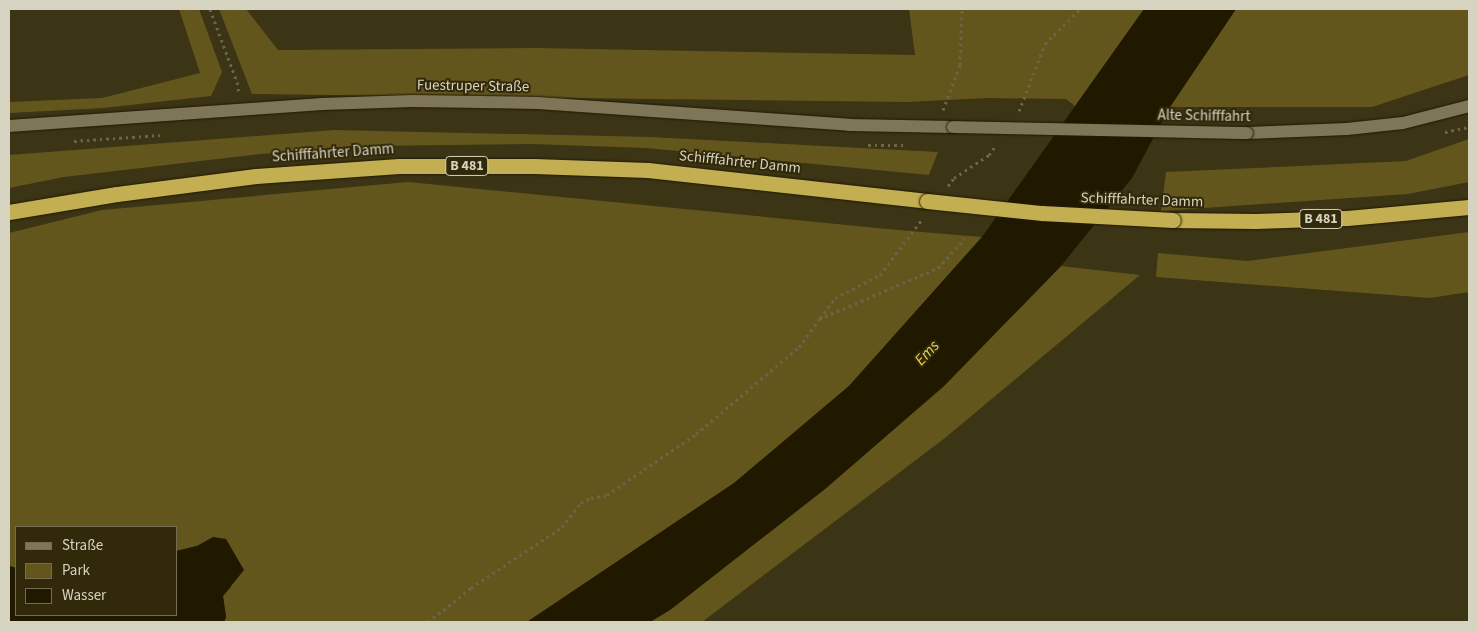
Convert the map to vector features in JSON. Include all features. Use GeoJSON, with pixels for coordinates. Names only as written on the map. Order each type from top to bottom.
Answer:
{"type":"FeatureCollection","features":[{"type":"Feature","properties":{"kind":"highway","name":"Schifffahrter Damm"},"geometry":{"type":"LineString","coordinates":[[9,212],[117,194],[256,176],[408,166],[534,166],[648,170],[926,208],[1173,220],[1255,221],[1347,218],[1469,206]]}},
{"type":"Feature","properties":{"kind":"street","name":"Fuestruper Straße"},"geometry":{"type":"LineString","coordinates":[[9,126],[322,104],[413,101],[538,103],[849,125],[936,127]]}},
{"type":"Feature","properties":{"kind":"street","name":"Alte Schifffahrt"},"geometry":{"type":"LineString","coordinates":[[936,127],[1247,133],[1337,130],[1393,124],[1469,106]]}},
{"type":"Feature","properties":{"kind":"path"},"geometry":{"type":"LineString","coordinates":[[210,9],[237,82]]}},
{"type":"Feature","properties":{"kind":"path"},"geometry":{"type":"LineString","coordinates":[[945,106],[960,65],[963,37],[962,9]]}},
{"type":"Feature","properties":{"kind":"path"},"geometry":{"type":"LineString","coordinates":[[1015,117],[1024,101],[1045,44],[1080,9]]}},
{"type":"Feature","properties":{"kind":"path"},"geometry":{"type":"LineString","coordinates":[[942,192],[954,178],[989,155],[999,140]]}},
{"type":"Feature","properties":{"kind":"path"},"geometry":{"type":"LineString","coordinates":[[864,144],[893,146],[907,144]]}},
{"type":"Feature","properties":{"kind":"path"},"geometry":{"type":"LineString","coordinates":[[428,622],[471,588],[562,527],[581,503],[591,498],[607,496],[696,434],[799,347],[834,298],[880,275],[926,208]]}},
{"type":"Feature","properties":{"kind":"path"},"geometry":{"type":"LineString","coordinates":[[819,319],[938,268],[965,238]]}},
{"type":"Feature","properties":{"kind":"green space"},"geometry":{"type":"Polygon","coordinates":[[[179,9],[199,9],[222,72],[211,96],[103,108],[9,113],[9,102],[102,98],[200,73],[179,9]]]}},
{"type":"Feature","properties":{"kind":"green space"},"geometry":{"type":"Polygon","coordinates":[[[219,9],[246,9],[278,50],[537,48],[915,55],[909,9],[1144,9],[1075,106],[1066,99],[988,98],[907,102],[252,94],[219,9]]]}},
{"type":"Feature","properties":{"kind":"green space"},"geometry":{"type":"Polygon","coordinates":[[[1236,9],[1469,9],[1469,75],[1372,107],[1170,107],[1236,9]]]}},
{"type":"Feature","properties":{"kind":"green space"},"geometry":{"type":"Polygon","coordinates":[[[334,130],[651,137],[938,152],[929,175],[646,148],[532,144],[366,146],[261,154],[64,177],[9,188],[9,155],[334,130]]]}},
{"type":"Feature","properties":{"kind":"green space"},"geometry":{"type":"Polygon","coordinates":[[[1469,139],[1469,182],[1408,194],[1161,211],[1166,172],[1406,161],[1469,139]]]}},
{"type":"Feature","properties":{"kind":"green space"},"geometry":{"type":"Polygon","coordinates":[[[408,182],[982,237],[849,386],[734,483],[527,622],[224,622],[226,617],[223,596],[231,587],[207,541],[197,546],[178,551],[178,526],[15,526],[15,568],[9,566],[9,233],[102,210],[408,182]]]}},
{"type":"Feature","properties":{"kind":"green space"},"geometry":{"type":"Polygon","coordinates":[[[1469,232],[1469,292],[1430,298],[1156,277],[1158,253],[1248,261],[1469,232]]]}},
{"type":"Feature","properties":{"kind":"green space"},"geometry":{"type":"Polygon","coordinates":[[[1061,266],[1140,275],[945,438],[702,622],[650,622],[670,610],[825,489],[944,386],[1061,266]]]}},
{"type":"Feature","properties":{"kind":"water","name":"Ems"},"geometry":{"type":"Polygon","coordinates":[[[1144,9],[1236,9],[1170,107],[1132,178],[1061,266],[944,386],[825,489],[670,610],[650,622],[527,622],[734,483],[849,386],[982,237],[1144,9]]]}},
{"type":"Feature","properties":{"kind":"water"},"geometry":{"type":"Polygon","coordinates":[[[213,537],[226,539],[244,570],[223,596],[226,617],[224,622],[9,622],[10,566],[15,568],[15,616],[178,616],[178,551],[197,546],[213,537]]]}}]}
